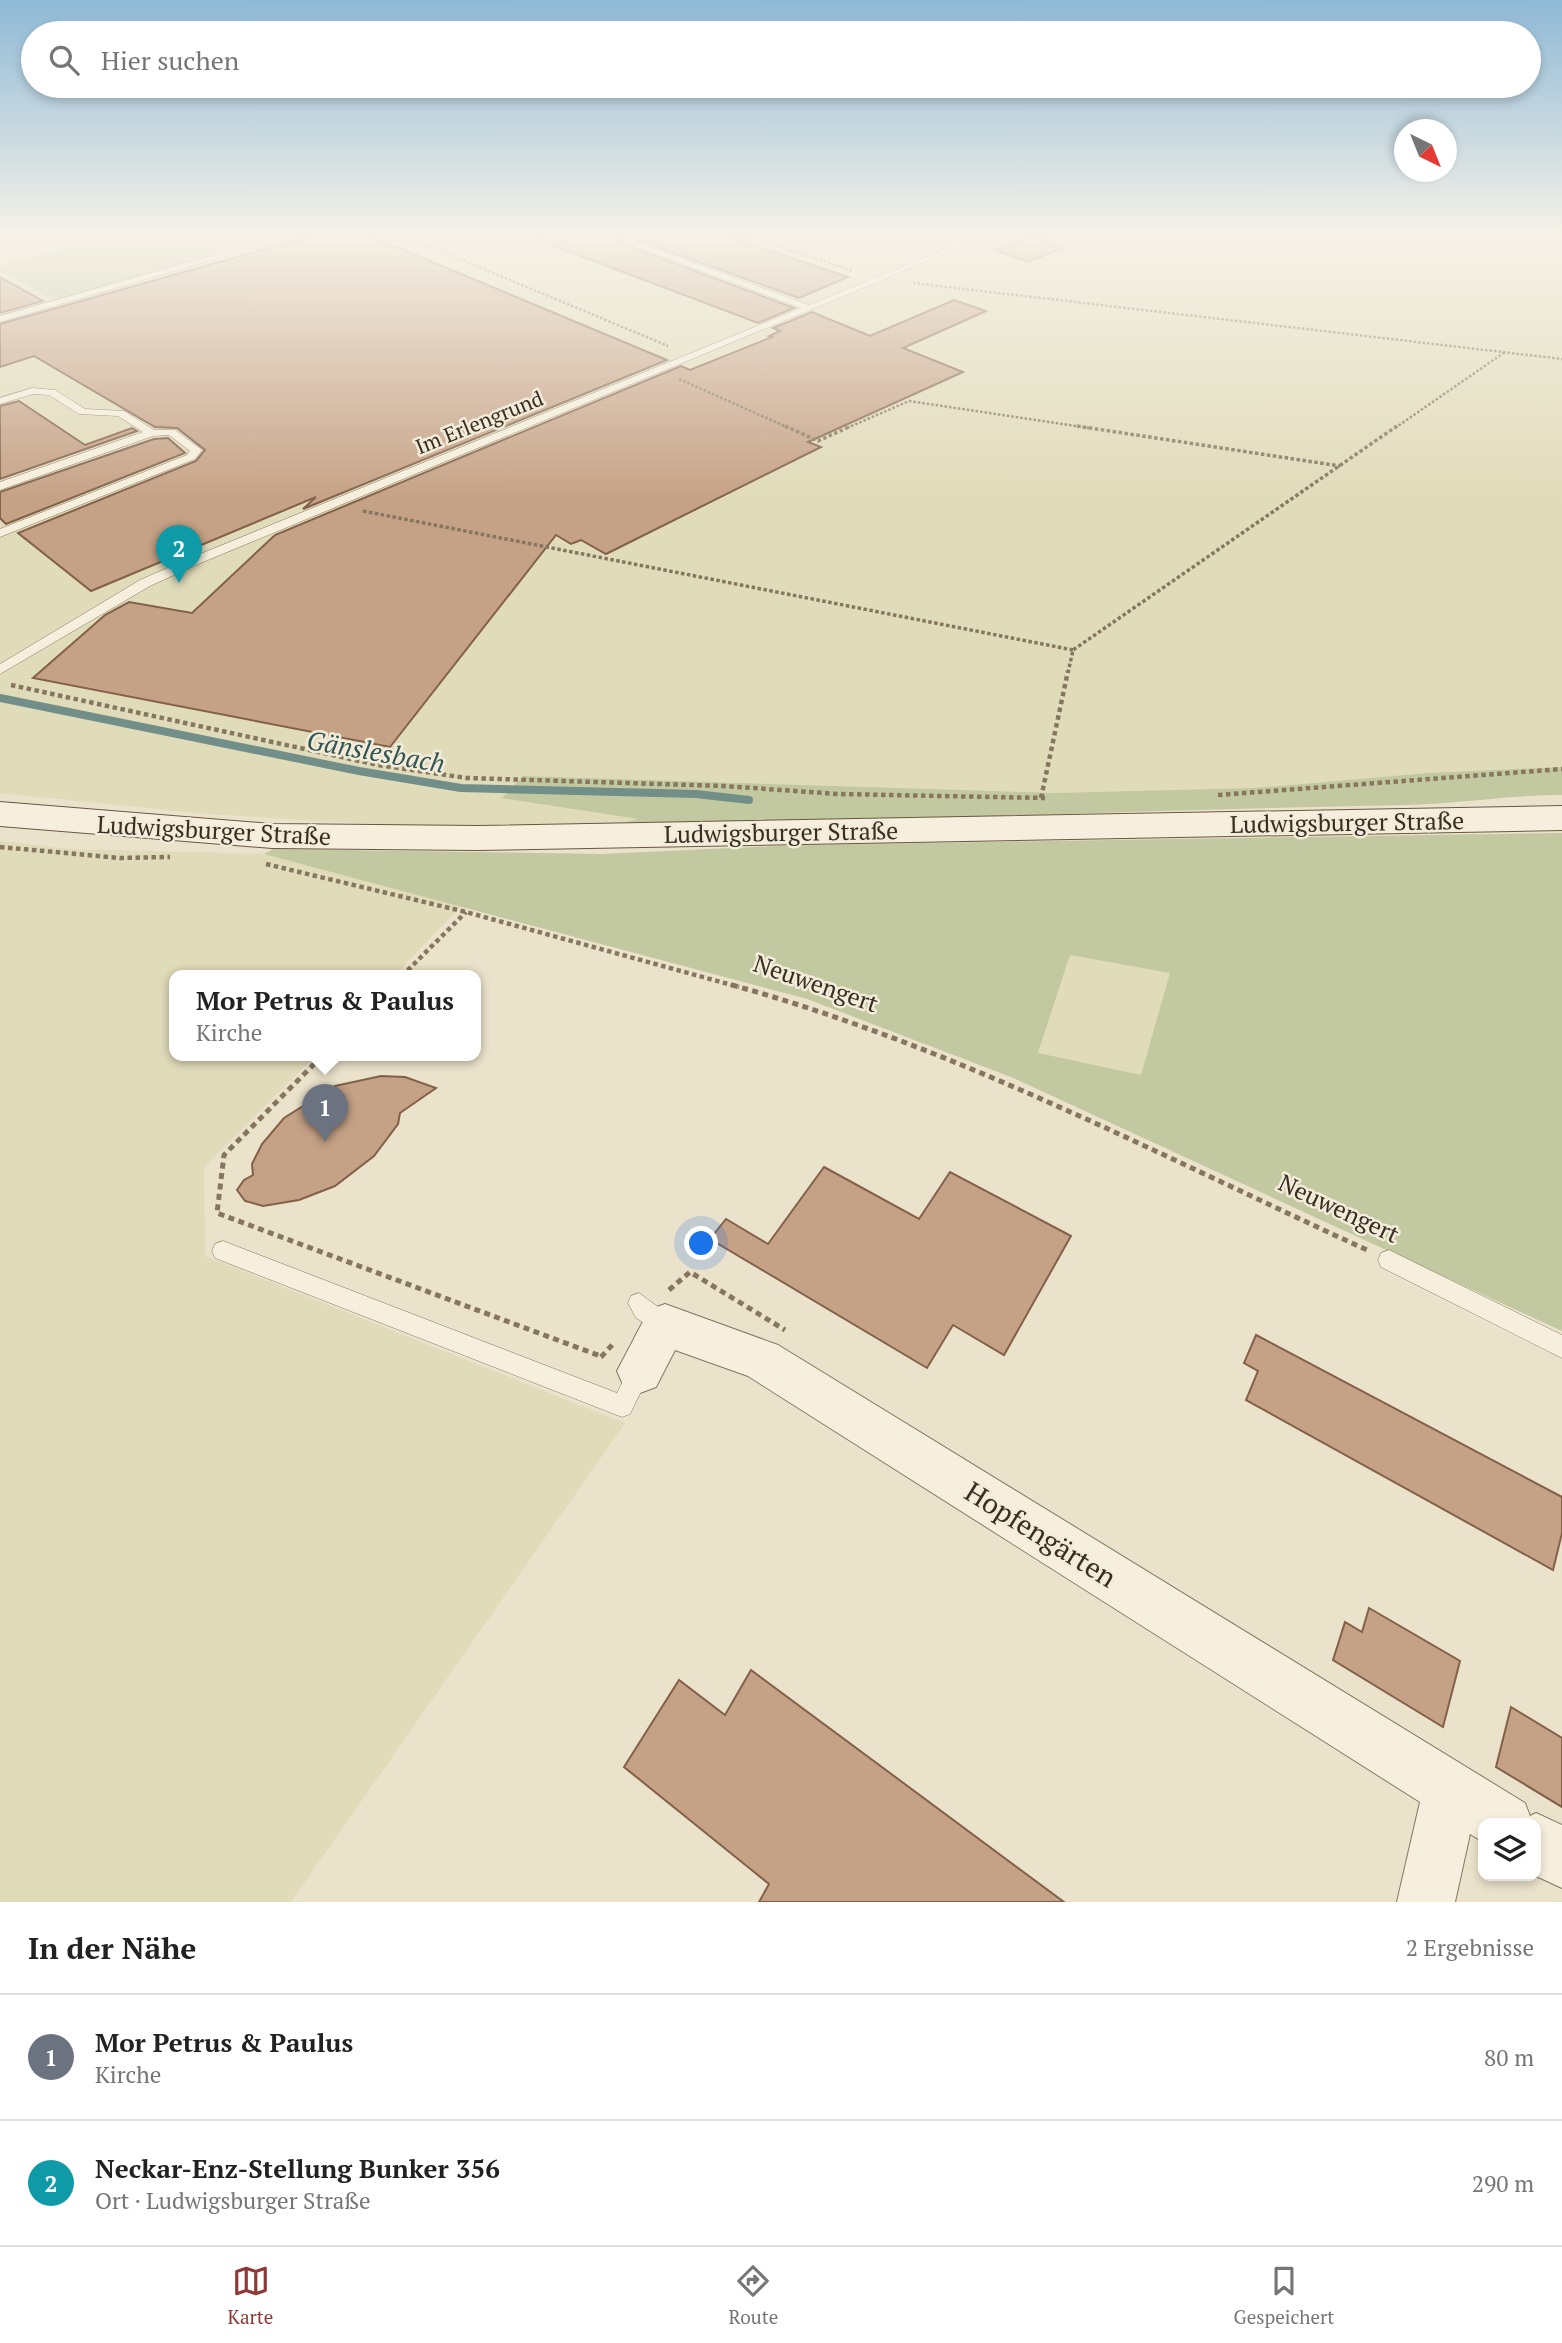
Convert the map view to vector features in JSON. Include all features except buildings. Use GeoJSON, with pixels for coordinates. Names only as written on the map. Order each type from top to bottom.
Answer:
{"type":"FeatureCollection","features":[{"type":"Feature","properties":{"kind":"main road","name":"Ludwigsburger Straße"},"geometry":{"type":"LineString","coordinates":[[0,814],[57,821],[272,836],[478,838],[1562,818]]}},
{"type":"Feature","properties":{"kind":"street","name":"Hopfengärten"},"geometry":{"type":"LineString","coordinates":[[640,1371],[652,1314],[762,1360],[1497,1818]]}},
{"type":"Feature","properties":{"kind":"street"},"geometry":{"type":"LineString","coordinates":[[1426,1902],[1451,1790]]}},
{"type":"Feature","properties":{"kind":"street"},"geometry":{"type":"LineString","coordinates":[[1541,1845],[1562,1858]]}},
{"type":"Feature","properties":{"kind":"lane","name":"Im Erlengrund"},"geometry":{"type":"LineString","coordinates":[[0,670],[145,583],[769,325]]}},
{"type":"Feature","properties":{"kind":"lane"},"geometry":{"type":"LineString","coordinates":[[0,401],[32,391],[51,392],[83,412],[120,413],[152,433]]}},
{"type":"Feature","properties":{"kind":"lane"},"geometry":{"type":"LineString","coordinates":[[0,486],[152,433],[171,432],[195,447],[195,453],[0,533]]}},
{"type":"Feature","properties":{"kind":"lane"},"geometry":{"type":"LineString","coordinates":[[223,1251],[622,1406],[640,1371]]}},
{"type":"Feature","properties":{"kind":"lane","name":"Neuwengert"},"geometry":{"type":"LineString","coordinates":[[1389,1260],[1562,1347]]}},
{"type":"Feature","properties":{"kind":"path"},"geometry":{"type":"LineString","coordinates":[[617,325],[692,356]]}},
{"type":"Feature","properties":{"kind":"path"},"geometry":{"type":"LineString","coordinates":[[1272,325],[1562,359]]}},
{"type":"Feature","properties":{"kind":"path"},"geometry":{"type":"LineString","coordinates":[[1041,798],[1073,650],[1506,352]]}},
{"type":"Feature","properties":{"kind":"path"},"geometry":{"type":"LineString","coordinates":[[659,370],[818,442],[909,401],[1340,466]]}},
{"type":"Feature","properties":{"kind":"path"},"geometry":{"type":"LineString","coordinates":[[329,505],[1073,650]]}},
{"type":"Feature","properties":{"kind":"path"},"geometry":{"type":"LineString","coordinates":[[0,681],[378,765],[467,778],[724,786],[838,794],[1054,799]]}},
{"type":"Feature","properties":{"kind":"path"},"geometry":{"type":"LineString","coordinates":[[1209,796],[1562,769]]}},
{"type":"Feature","properties":{"kind":"path"},"geometry":{"type":"LineString","coordinates":[[0,847],[120,858],[173,856]]}},
{"type":"Feature","properties":{"kind":"path","name":"Neuwengert"},"geometry":{"type":"LineString","coordinates":[[258,863],[466,912],[742,985],[943,1056],[1389,1260]]}},
{"type":"Feature","properties":{"kind":"path"},"geometry":{"type":"LineString","coordinates":[[408,970],[466,912]]}},
{"type":"Feature","properties":{"kind":"path"},"geometry":{"type":"LineString","coordinates":[[317,1061],[225,1155],[216,1213],[640,1371]]}},
{"type":"Feature","properties":{"kind":"shaded area"},"geometry":{"type":"Polygon","coordinates":[[[0,325],[1562,325],[1562,767],[1428,773],[1255,788],[1054,793],[523,776],[503,798],[640,819],[605,828],[444,829],[207,814],[0,793],[0,325]]]}},
{"type":"Feature","properties":{"kind":"shaded area"},"geometry":{"type":"Polygon","coordinates":[[[0,841],[71,849],[264,854],[461,906],[400,970],[169,970],[169,1061],[310,1061],[204,1167],[205,1256],[625,1423],[291,1902],[0,1902],[0,841]]]}},
{"type":"Feature","properties":{"kind":"shaded area"},"geometry":{"type":"Polygon","coordinates":[[[1070,955],[1171,973],[1141,1076],[1038,1054],[1070,955]]]}},
{"type":"Feature","properties":{"kind":"green space"},"geometry":{"type":"Polygon","coordinates":[[[1562,767],[1562,795],[1404,805],[605,828],[638,819],[502,798],[523,776],[1054,793],[1255,788],[1428,773],[1562,767]]]}},
{"type":"Feature","properties":{"kind":"green space"},"geometry":{"type":"Polygon","coordinates":[[[1562,833],[1562,1331],[1011,1077],[807,999],[264,854],[273,849],[600,854],[798,845],[1562,833]],[[1070,955],[1038,1053],[1141,1075],[1170,973],[1070,955]]]}},
{"type":"Feature","properties":{"kind":"waterway","name":"Gänslesbach"},"geometry":{"type":"LineString","coordinates":[[0,698],[359,771],[461,788],[696,794],[749,800]]}},
{"type":"Feature","properties":{"kind":"place","name":"Neckar-Enz-Stellung Bunker 356"},"geometry":{"type":"Point","coordinates":[179,583]}},
{"type":"Feature","properties":{"kind":"place","name":"Mor Petrus & Paulus"},"geometry":{"type":"Point","coordinates":[325,1142]}}]}
